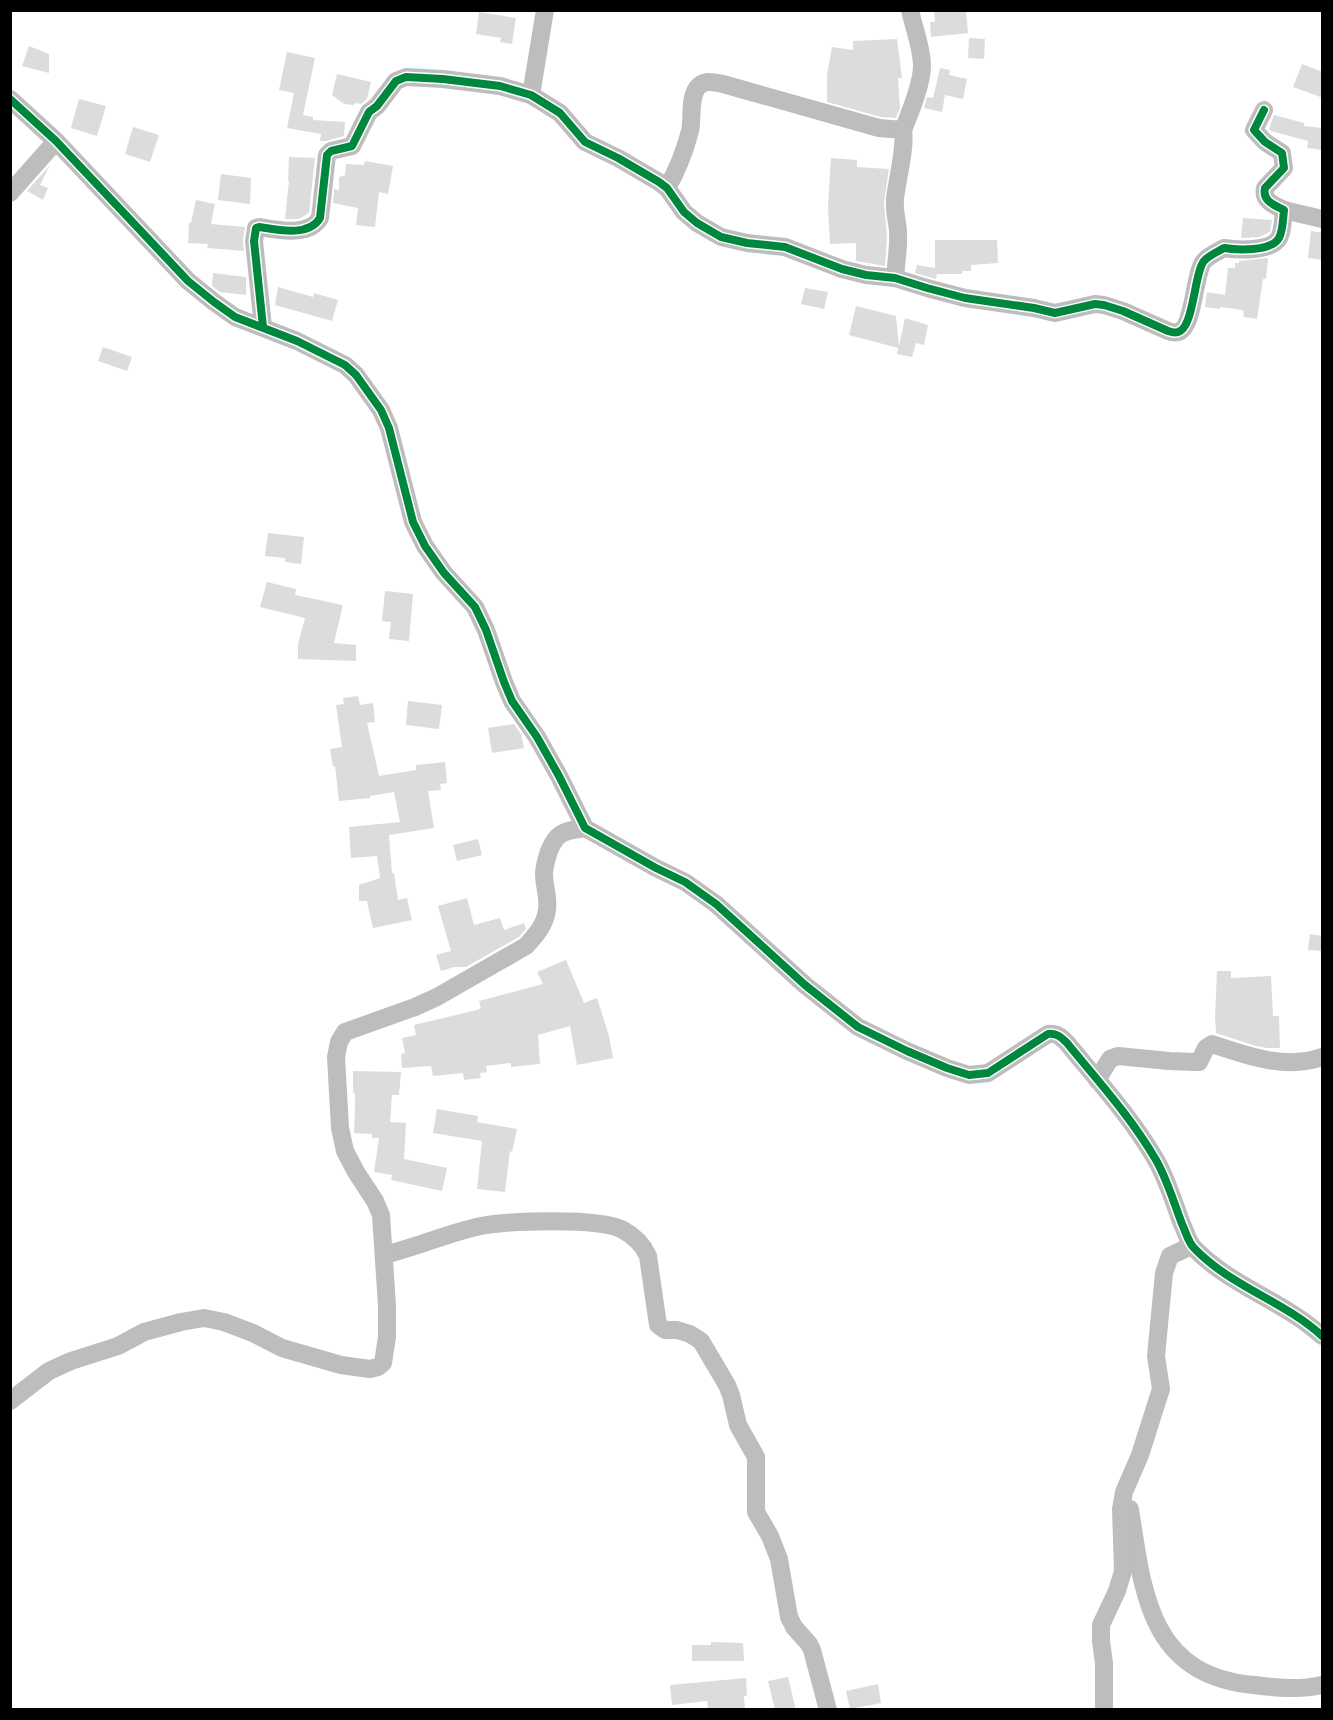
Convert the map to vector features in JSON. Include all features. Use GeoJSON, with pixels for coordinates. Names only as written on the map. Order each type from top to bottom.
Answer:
{"type":"FeatureCollection","features":[{"type":"Feature","properties":{"kind":"street"},"geometry":{"type":"LineString","coordinates":[[531,95],[545,10]]}},
{"type":"Feature","properties":{"kind":"street"},"geometry":{"type":"LineString","coordinates":[[895,278],[898,227],[895,218],[895,200],[903,130],[922,66],[910,10]]}},
{"type":"Feature","properties":{"kind":"street"},"geometry":{"type":"LineString","coordinates":[[263,327],[254,241],[256,228],[302,230],[312,228],[317,223],[320,218],[327,154],[352,146],[369,112],[377,106],[396,81],[406,77],[500,86],[531,95],[560,113],[585,142],[659,182],[667,188],[684,212],[697,223],[721,237],[747,243],[784,247],[842,269],[866,275],[895,278],[965,298],[1054,313],[1095,304],[1104,305],[1168,331],[1179,332],[1186,324],[1195,296],[1200,267],[1204,261],[1224,248],[1240,250],[1264,247],[1274,243],[1280,235],[1284,210]]}},
{"type":"Feature","properties":{"kind":"street"},"geometry":{"type":"LineString","coordinates":[[667,188],[676,174],[690,130],[693,96],[705,82],[723,84],[879,128],[903,130]]}},
{"type":"Feature","properties":{"kind":"street"},"geometry":{"type":"LineString","coordinates":[[10,99],[56,141],[188,281],[214,302],[235,317],[297,341],[345,365],[356,375],[381,410],[389,428],[413,522],[433,559],[475,607],[486,630],[512,701],[537,737],[585,828],[685,882],[716,904],[805,984],[858,1027],[907,1052],[969,1075],[988,1073],[1048,1034],[1059,1036],[1137,1129],[1158,1162],[1191,1246],[1214,1266],[1281,1306],[1323,1336]]}},
{"type":"Feature","properties":{"kind":"street"},"geometry":{"type":"LineString","coordinates":[[1264,110],[1254,130],[1264,142],[1282,153],[1284,165],[1284,168],[1265,188],[1265,195],[1272,204],[1284,210],[1323,219]]}},
{"type":"Feature","properties":{"kind":"street"},"geometry":{"type":"LineString","coordinates":[[10,193],[56,141]]}},
{"type":"Feature","properties":{"kind":"street"},"geometry":{"type":"LineString","coordinates":[[10,1401],[50,1371],[71,1361],[118,1346],[144,1332],[204,1318],[224,1322],[253,1333],[282,1348],[341,1365],[370,1369],[383,1363],[387,1336],[381,1215],[345,1151],[340,1128],[336,1057],[341,1036],[350,1030],[416,1007],[437,997],[526,946],[537,934],[546,915],[548,903],[544,867],[552,843],[561,833],[585,828]]}},
{"type":"Feature","properties":{"kind":"street"},"geometry":{"type":"LineString","coordinates":[[1097,1080],[1113,1057],[1199,1062],[1206,1048],[1212,1044],[1271,1061],[1298,1063],[1323,1057]]}},
{"type":"Feature","properties":{"kind":"street"},"geometry":{"type":"LineString","coordinates":[[384,1255],[469,1229],[532,1222],[608,1224],[623,1230],[645,1248],[658,1325],[665,1330],[677,1330],[690,1334],[701,1341],[731,1395],[738,1425],[756,1457],[756,1512],[770,1536],[779,1559],[789,1617],[812,1650],[828,1710]]}},
{"type":"Feature","properties":{"kind":"street"},"geometry":{"type":"LineString","coordinates":[[1104,1710],[1101,1625],[1117,1591],[1123,1571],[1121,1509],[1127,1484],[1140,1455],[1161,1389],[1156,1356],[1165,1267],[1170,1256],[1191,1246]]}},
{"type":"Feature","properties":{"kind":"street"},"geometry":{"type":"LineString","coordinates":[[1127,1484],[1143,1587],[1149,1608],[1160,1630],[1174,1650],[1199,1670],[1234,1683],[1285,1688],[1308,1688],[1323,1685]]}},
{"type":"Feature","properties":{"kind":"building"},"geometry":{"type":"Polygon","coordinates":[[[934,10],[966,10],[968,33],[931,37],[930,22],[935,22],[934,10]]]}},
{"type":"Feature","properties":{"kind":"building"},"geometry":{"type":"Polygon","coordinates":[[[479,12],[516,18],[512,44],[500,42],[501,38],[476,34],[479,12]]]}},
{"type":"Feature","properties":{"kind":"building"},"geometry":{"type":"Polygon","coordinates":[[[969,38],[985,39],[984,59],[968,58],[969,38]]]}},
{"type":"Feature","properties":{"kind":"building"},"geometry":{"type":"Polygon","coordinates":[[[897,39],[902,78],[898,78],[900,108],[896,118],[881,117],[827,102],[827,75],[832,47],[853,50],[853,41],[897,39]]]}},
{"type":"Feature","properties":{"kind":"building"},"geometry":{"type":"Polygon","coordinates":[[[29,46],[49,54],[49,73],[22,66],[29,46]]]}},
{"type":"Feature","properties":{"kind":"building"},"geometry":{"type":"Polygon","coordinates":[[[287,52],[315,58],[303,115],[313,117],[313,120],[345,122],[344,136],[320,141],[321,134],[287,128],[294,93],[279,90],[287,52]]]}},
{"type":"Feature","properties":{"kind":"building"},"geometry":{"type":"Polygon","coordinates":[[[1302,64],[1323,72],[1323,98],[1293,87],[1302,64]]]}},
{"type":"Feature","properties":{"kind":"building"},"geometry":{"type":"Polygon","coordinates":[[[940,68],[950,70],[949,75],[967,79],[963,99],[945,95],[942,112],[924,108],[927,97],[933,98],[940,68]]]}},
{"type":"Feature","properties":{"kind":"building"},"geometry":{"type":"Polygon","coordinates":[[[337,74],[371,82],[367,99],[361,104],[344,104],[332,95],[337,74]]]}},
{"type":"Feature","properties":{"kind":"building"},"geometry":{"type":"Polygon","coordinates":[[[79,99],[106,106],[97,136],[71,128],[79,99]]]}},
{"type":"Feature","properties":{"kind":"building"},"geometry":{"type":"Polygon","coordinates":[[[1274,115],[1304,123],[1304,126],[1323,128],[1323,150],[1307,148],[1308,141],[1271,131],[1269,129],[1274,115]]]}},
{"type":"Feature","properties":{"kind":"building"},"geometry":{"type":"Polygon","coordinates":[[[133,127],[159,135],[150,162],[125,154],[133,127]]]}},
{"type":"Feature","properties":{"kind":"building"},"geometry":{"type":"Polygon","coordinates":[[[289,157],[315,158],[309,213],[299,219],[285,219],[289,157]]]}},
{"type":"Feature","properties":{"kind":"building"},"geometry":{"type":"Polygon","coordinates":[[[831,158],[857,160],[857,167],[889,169],[884,203],[887,237],[885,266],[856,261],[856,243],[830,244],[828,206],[831,158]]]}},
{"type":"Feature","properties":{"kind":"building"},"geometry":{"type":"Polygon","coordinates":[[[365,161],[393,166],[388,194],[379,192],[375,227],[356,225],[358,208],[333,203],[334,189],[339,190],[339,177],[345,175],[346,164],[364,165],[365,161]]]}},
{"type":"Feature","properties":{"kind":"building"},"geometry":{"type":"Polygon","coordinates":[[[50,165],[40,185],[48,188],[43,200],[27,191],[50,165]]]}},
{"type":"Feature","properties":{"kind":"building"},"geometry":{"type":"Polygon","coordinates":[[[221,174],[251,178],[250,204],[218,200],[221,174]]]}},
{"type":"Feature","properties":{"kind":"building"},"geometry":{"type":"Polygon","coordinates":[[[196,200],[215,204],[211,224],[245,227],[244,251],[207,248],[208,244],[188,243],[189,223],[191,223],[196,200]]]}},
{"type":"Feature","properties":{"kind":"building"},"geometry":{"type":"Polygon","coordinates":[[[1243,218],[1272,220],[1270,232],[1259,237],[1241,238],[1243,218]]]}},
{"type":"Feature","properties":{"kind":"building"},"geometry":{"type":"Polygon","coordinates":[[[1311,231],[1323,233],[1323,260],[1308,258],[1311,231]]]}},
{"type":"Feature","properties":{"kind":"building"},"geometry":{"type":"Polygon","coordinates":[[[935,240],[997,240],[998,263],[971,265],[971,271],[962,271],[962,274],[937,274],[936,279],[915,273],[917,265],[935,268],[935,240]]]}},
{"type":"Feature","properties":{"kind":"building"},"geometry":{"type":"Polygon","coordinates":[[[1268,258],[1257,319],[1244,317],[1243,310],[1205,307],[1207,292],[1225,295],[1228,268],[1235,268],[1235,263],[1239,261],[1268,258]]]}},
{"type":"Feature","properties":{"kind":"building"},"geometry":{"type":"Polygon","coordinates":[[[213,273],[246,277],[246,295],[220,292],[212,286],[213,273]]]}},
{"type":"Feature","properties":{"kind":"building"},"geometry":{"type":"Polygon","coordinates":[[[278,287],[313,297],[314,293],[338,300],[332,321],[275,305],[278,287]]]}},
{"type":"Feature","properties":{"kind":"building"},"geometry":{"type":"Polygon","coordinates":[[[805,288],[828,292],[824,309],[801,304],[805,288]]]}},
{"type":"Feature","properties":{"kind":"building"},"geometry":{"type":"Polygon","coordinates":[[[856,306],[896,316],[899,346],[905,318],[928,325],[924,345],[916,343],[912,357],[897,354],[898,348],[849,335],[856,306]]]}},
{"type":"Feature","properties":{"kind":"building"},"geometry":{"type":"Polygon","coordinates":[[[103,347],[132,357],[127,371],[98,361],[103,347]]]}},
{"type":"Feature","properties":{"kind":"building"},"geometry":{"type":"Polygon","coordinates":[[[268,533],[304,537],[301,564],[285,562],[285,558],[265,556],[268,533]]]}},
{"type":"Feature","properties":{"kind":"building"},"geometry":{"type":"Polygon","coordinates":[[[267,582],[296,589],[295,595],[343,605],[334,643],[356,645],[356,661],[298,659],[298,644],[305,618],[260,607],[267,582]]]}},
{"type":"Feature","properties":{"kind":"building"},"geometry":{"type":"Polygon","coordinates":[[[385,591],[413,594],[409,641],[389,639],[391,622],[382,621],[385,591]]]}},
{"type":"Feature","properties":{"kind":"building"},"geometry":{"type":"Polygon","coordinates":[[[358,696],[360,705],[373,703],[375,722],[367,723],[379,776],[416,770],[416,765],[445,762],[447,783],[440,784],[441,790],[428,791],[434,828],[389,835],[392,873],[394,873],[398,900],[407,898],[412,920],[373,928],[367,901],[359,901],[359,885],[380,878],[377,856],[351,858],[349,827],[400,822],[394,792],[370,796],[370,798],[339,801],[335,766],[333,767],[330,749],[342,747],[336,705],[344,704],[343,698],[358,696]]]}},
{"type":"Feature","properties":{"kind":"building"},"geometry":{"type":"Polygon","coordinates":[[[408,701],[442,705],[439,729],[406,725],[408,701]]]}},
{"type":"Feature","properties":{"kind":"building"},"geometry":{"type":"Polygon","coordinates":[[[514,724],[521,734],[524,748],[492,753],[488,728],[514,724]]]}},
{"type":"Feature","properties":{"kind":"building"},"geometry":{"type":"Polygon","coordinates":[[[478,839],[482,855],[457,861],[453,845],[478,839]]]}},
{"type":"Feature","properties":{"kind":"building"},"geometry":{"type":"Polygon","coordinates":[[[467,898],[474,925],[500,918],[504,930],[524,923],[526,929],[519,937],[466,967],[454,967],[441,971],[436,955],[451,951],[438,906],[467,898]]]}},
{"type":"Feature","properties":{"kind":"building"},"geometry":{"type":"Polygon","coordinates":[[[1310,934],[1323,936],[1323,951],[1308,950],[1310,934]]]}},
{"type":"Feature","properties":{"kind":"building"},"geometry":{"type":"Polygon","coordinates":[[[566,960],[584,1003],[597,998],[609,1036],[613,1058],[577,1065],[570,1026],[538,1035],[540,1064],[511,1067],[511,1063],[486,1066],[487,1072],[480,1073],[481,1078],[464,1080],[463,1073],[433,1076],[431,1066],[402,1068],[401,1054],[405,1053],[402,1038],[416,1035],[414,1025],[477,1010],[481,1008],[479,1001],[543,984],[537,972],[566,960]]]}},
{"type":"Feature","properties":{"kind":"building"},"geometry":{"type":"Polygon","coordinates":[[[1217,971],[1231,971],[1231,978],[1271,976],[1273,1016],[1279,1016],[1280,1048],[1256,1046],[1216,1033],[1217,971]]]}},
{"type":"Feature","properties":{"kind":"building"},"geometry":{"type":"Polygon","coordinates":[[[353,1071],[401,1072],[399,1095],[392,1095],[390,1122],[406,1123],[404,1159],[447,1168],[442,1191],[391,1180],[392,1175],[374,1172],[379,1138],[372,1138],[372,1134],[354,1133],[353,1071]]]}},
{"type":"Feature","properties":{"kind":"building"},"geometry":{"type":"Polygon","coordinates":[[[437,1109],[478,1116],[477,1122],[517,1129],[512,1152],[510,1151],[505,1192],[477,1189],[482,1141],[433,1133],[437,1109]]]}},
{"type":"Feature","properties":{"kind":"building"},"geometry":{"type":"Polygon","coordinates":[[[711,1642],[743,1643],[744,1661],[692,1661],[692,1645],[711,1645],[711,1642]]]}},
{"type":"Feature","properties":{"kind":"building"},"geometry":{"type":"Polygon","coordinates":[[[788,1677],[796,1710],[775,1710],[768,1681],[788,1677]]]}},
{"type":"Feature","properties":{"kind":"building"},"geometry":{"type":"Polygon","coordinates":[[[746,1678],[745,1710],[708,1710],[707,1701],[672,1705],[670,1685],[746,1678]]]}},
{"type":"Feature","properties":{"kind":"building"},"geometry":{"type":"Polygon","coordinates":[[[878,1684],[881,1703],[850,1709],[846,1691],[878,1684]]]}},
{"type":"Feature","properties":{"kind":"cycle path"},"geometry":{"type":"LineString","coordinates":[[263,327],[254,241],[256,228],[292,231],[315,224],[320,218],[327,155],[331,151],[352,146],[369,112],[377,106],[396,81],[406,77],[500,86],[531,95],[560,113],[585,142],[659,182],[667,188],[684,212],[697,223],[721,237],[747,243],[785,247],[842,269],[866,275],[895,278],[965,298],[1055,313],[1095,304],[1104,305],[1174,332],[1183,328],[1187,321],[1201,267],[1206,259],[1224,248],[1262,248],[1275,243],[1279,238],[1284,210],[1267,199],[1265,188],[1284,168],[1282,153],[1265,142],[1254,130],[1264,110]]}},
{"type":"Feature","properties":{"kind":"cycle path"},"geometry":{"type":"LineString","coordinates":[[10,99],[56,141],[188,281],[214,302],[235,317],[297,341],[345,365],[356,375],[381,410],[389,428],[413,522],[425,546],[444,573],[475,607],[486,630],[512,701],[537,737],[585,828],[685,882],[716,904],[805,985],[858,1027],[907,1051],[969,1075],[988,1073],[1048,1034],[1061,1037],[1114,1100],[1146,1144],[1164,1175],[1187,1237],[1194,1248],[1224,1273],[1291,1313],[1322,1336]]}}]}
